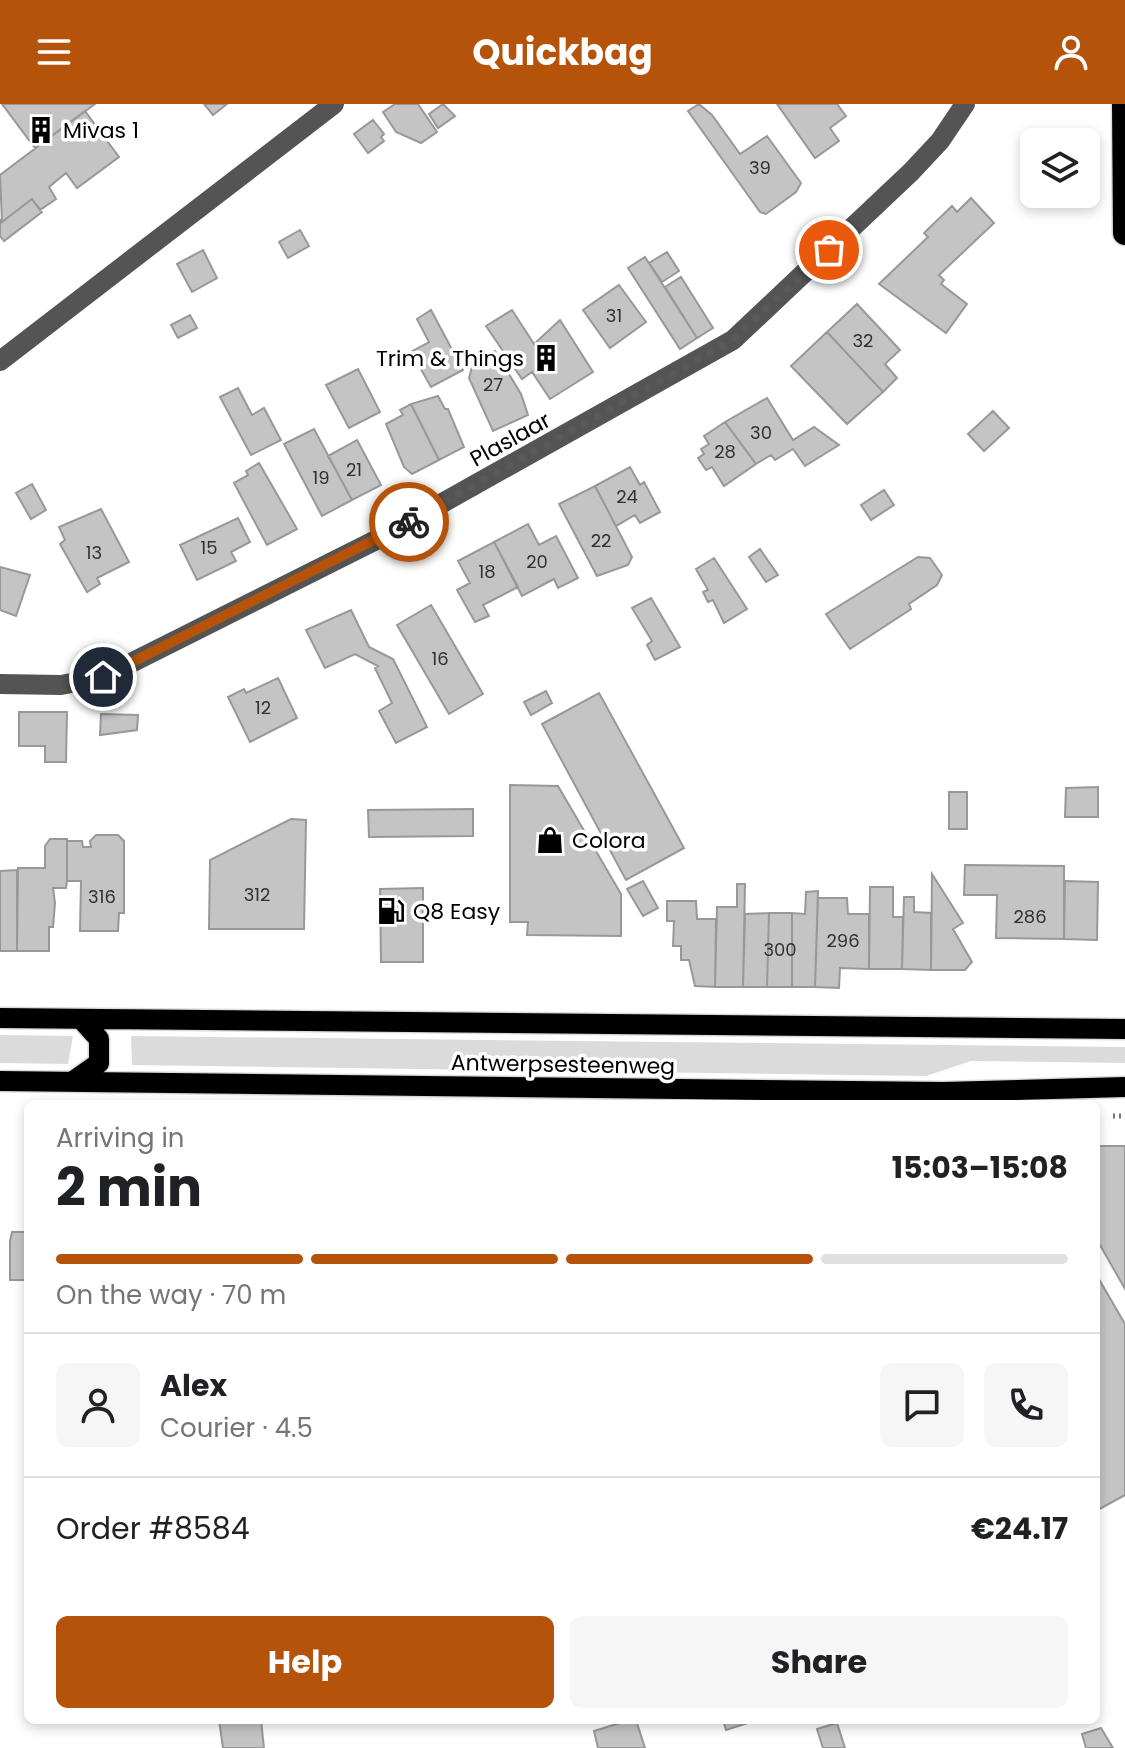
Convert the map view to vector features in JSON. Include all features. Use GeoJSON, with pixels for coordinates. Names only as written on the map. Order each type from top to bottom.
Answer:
{"type":"FeatureCollection","features":[{"type":"Feature","properties":{"kind":"highway"},"geometry":{"type":"LineString","coordinates":[[1124,104],[1125,233]]}},
{"type":"Feature","properties":{"kind":"main road","name":"Antwerpsesteenweg"},"geometry":{"type":"LineString","coordinates":[[0,1018],[1125,1029]]}},
{"type":"Feature","properties":{"kind":"main road"},"geometry":{"type":"LineString","coordinates":[[72,1082],[99,1063],[99,1039],[81,1019]]}},
{"type":"Feature","properties":{"kind":"main road","name":"Antwerpsesteenweg"},"geometry":{"type":"LineString","coordinates":[[0,1081],[943,1092],[1125,1087]]}},
{"type":"Feature","properties":{"kind":"street"},"geometry":{"type":"LineString","coordinates":[[0,361],[334,104]]}},
{"type":"Feature","properties":{"kind":"street","name":"Plaslaar"},"geometry":{"type":"LineString","coordinates":[[0,684],[61,685],[103,677],[380,538],[733,340],[911,172],[940,141],[965,104]]}},
{"type":"Feature","properties":{"kind":"shaded area"},"geometry":{"type":"Polygon","coordinates":[[[0,1035],[73,1036],[68,1064],[0,1063],[0,1035]]]}},
{"type":"Feature","properties":{"kind":"shaded area"},"geometry":{"type":"Polygon","coordinates":[[[131,1036],[1125,1047],[1125,1063],[971,1061],[926,1076],[132,1065],[131,1036]]]}},
{"type":"Feature","properties":{"kind":"building","name":"Mivas 1"},"geometry":{"type":"Polygon","coordinates":[[[2,104],[95,104],[35,148],[2,104]]]}},
{"type":"Feature","properties":{"kind":"building"},"geometry":{"type":"Polygon","coordinates":[[[204,104],[227,104],[213,115],[204,104]]]}},
{"type":"Feature","properties":{"kind":"building"},"geometry":{"type":"Polygon","coordinates":[[[395,104],[418,104],[437,132],[421,143],[396,132],[383,112],[395,104]]]}},
{"type":"Feature","properties":{"kind":"building"},"geometry":{"type":"Polygon","coordinates":[[[443,104],[455,116],[438,128],[429,114],[443,104]]]}},
{"type":"Feature","properties":{"kind":"building"},"geometry":{"type":"Polygon","coordinates":[[[699,104],[712,115],[740,154],[767,136],[801,183],[796,192],[766,214],[760,212],[688,111],[699,104]]]}},
{"type":"Feature","properties":{"kind":"building"},"geometry":{"type":"Polygon","coordinates":[[[777,104],[837,104],[846,116],[830,128],[839,141],[815,158],[777,104]]]}},
{"type":"Feature","properties":{"kind":"building"},"geometry":{"type":"Polygon","coordinates":[[[85,111],[119,157],[77,188],[66,173],[49,187],[56,199],[40,210],[32,199],[2,222],[0,175],[85,111]]]}},
{"type":"Feature","properties":{"kind":"building"},"geometry":{"type":"Polygon","coordinates":[[[373,120],[384,134],[381,137],[384,141],[368,153],[354,134],[373,120]]]}},
{"type":"Feature","properties":{"kind":"building"},"geometry":{"type":"Polygon","coordinates":[[[971,198],[994,223],[939,275],[944,280],[941,284],[967,304],[946,333],[879,284],[928,237],[924,233],[952,206],[957,212],[971,198]]]}},
{"type":"Feature","properties":{"kind":"building"},"geometry":{"type":"Polygon","coordinates":[[[32,199],[42,212],[4,241],[0,236],[0,220],[2,222],[32,199]]]}},
{"type":"Feature","properties":{"kind":"building"},"geometry":{"type":"Polygon","coordinates":[[[300,230],[309,246],[288,258],[279,242],[300,230]]]}},
{"type":"Feature","properties":{"kind":"building"},"geometry":{"type":"Polygon","coordinates":[[[203,250],[217,278],[192,292],[177,264],[203,250]]]}},
{"type":"Feature","properties":{"kind":"building"},"geometry":{"type":"Polygon","coordinates":[[[667,252],[679,271],[662,282],[649,263],[667,252]]]}},
{"type":"Feature","properties":{"kind":"building"},"geometry":{"type":"Polygon","coordinates":[[[645,257],[697,338],[680,349],[628,268],[645,257]]]}},
{"type":"Feature","properties":{"kind":"building"},"geometry":{"type":"Polygon","coordinates":[[[681,277],[713,328],[697,338],[665,287],[681,277]]]}},
{"type":"Feature","properties":{"kind":"building"},"geometry":{"type":"Polygon","coordinates":[[[619,285],[646,322],[610,348],[583,310],[619,285]]]}},
{"type":"Feature","properties":{"kind":"building"},"geometry":{"type":"Polygon","coordinates":[[[857,304],[900,350],[885,364],[897,378],[883,392],[827,332],[857,304]]]}},
{"type":"Feature","properties":{"kind":"building"},"geometry":{"type":"Polygon","coordinates":[[[431,310],[463,370],[431,387],[411,352],[429,342],[417,319],[431,310]]]}},
{"type":"Feature","properties":{"kind":"building","name":"Trim & Things"},"geometry":{"type":"Polygon","coordinates":[[[512,310],[534,344],[560,320],[593,372],[550,399],[532,372],[522,379],[486,326],[512,310]]]}},
{"type":"Feature","properties":{"kind":"building"},"geometry":{"type":"Polygon","coordinates":[[[190,315],[197,328],[178,338],[171,325],[190,315]]]}},
{"type":"Feature","properties":{"kind":"building"},"geometry":{"type":"Polygon","coordinates":[[[827,332],[883,392],[847,424],[791,366],[827,332]]]}},
{"type":"Feature","properties":{"kind":"building"},"geometry":{"type":"Polygon","coordinates":[[[495,351],[521,394],[528,415],[493,431],[469,378],[472,367],[482,362],[480,358],[495,351]]]}},
{"type":"Feature","properties":{"kind":"building"},"geometry":{"type":"Polygon","coordinates":[[[358,369],[380,412],[349,428],[326,385],[358,369]]]}},
{"type":"Feature","properties":{"kind":"building"},"geometry":{"type":"Polygon","coordinates":[[[238,388],[252,415],[264,408],[281,440],[251,455],[220,397],[238,388]]]}},
{"type":"Feature","properties":{"kind":"building"},"geometry":{"type":"Polygon","coordinates":[[[438,396],[448,409],[464,447],[439,460],[411,404],[438,396]]]}},
{"type":"Feature","properties":{"kind":"building"},"geometry":{"type":"Polygon","coordinates":[[[767,398],[793,440],[814,427],[839,445],[805,466],[793,449],[775,460],[771,455],[756,464],[725,422],[767,398]]]}},
{"type":"Feature","properties":{"kind":"building"},"geometry":{"type":"Polygon","coordinates":[[[411,404],[439,460],[412,474],[404,467],[386,424],[403,415],[400,410],[411,404]]]}},
{"type":"Feature","properties":{"kind":"building"},"geometry":{"type":"Polygon","coordinates":[[[993,411],[1009,428],[984,451],[968,434],[993,411]]]}},
{"type":"Feature","properties":{"kind":"building"},"geometry":{"type":"Polygon","coordinates":[[[725,422],[756,464],[724,486],[712,467],[706,470],[698,458],[704,454],[701,449],[709,444],[704,436],[725,422]]]}},
{"type":"Feature","properties":{"kind":"building"},"geometry":{"type":"Polygon","coordinates":[[[314,429],[352,500],[322,516],[284,444],[314,429]]]}},
{"type":"Feature","properties":{"kind":"building"},"geometry":{"type":"Polygon","coordinates":[[[357,440],[381,485],[352,500],[328,456],[357,440]]]}},
{"type":"Feature","properties":{"kind":"building"},"geometry":{"type":"Polygon","coordinates":[[[259,463],[297,529],[267,545],[234,483],[248,475],[246,471],[259,463]]]}},
{"type":"Feature","properties":{"kind":"building"},"geometry":{"type":"Polygon","coordinates":[[[630,467],[640,485],[644,482],[660,512],[640,523],[635,515],[616,526],[595,486],[630,467]]]}},
{"type":"Feature","properties":{"kind":"building"},"geometry":{"type":"Polygon","coordinates":[[[32,484],[46,510],[31,519],[16,493],[32,484]]]}},
{"type":"Feature","properties":{"kind":"building"},"geometry":{"type":"Polygon","coordinates":[[[595,486],[632,557],[628,565],[597,576],[559,504],[595,486]]]}},
{"type":"Feature","properties":{"kind":"building"},"geometry":{"type":"Polygon","coordinates":[[[884,490],[894,505],[871,520],[861,505],[884,490]]]}},
{"type":"Feature","properties":{"kind":"building"},"geometry":{"type":"Polygon","coordinates":[[[101,509],[129,562],[97,578],[100,584],[87,592],[60,544],[65,540],[59,527],[101,509]]]}},
{"type":"Feature","properties":{"kind":"building"},"geometry":{"type":"Polygon","coordinates":[[[238,518],[250,542],[231,552],[236,561],[197,580],[180,545],[238,518]]]}},
{"type":"Feature","properties":{"kind":"building"},"geometry":{"type":"Polygon","coordinates":[[[528,524],[539,545],[556,536],[578,578],[558,588],[554,579],[522,596],[494,542],[528,524]]]}},
{"type":"Feature","properties":{"kind":"building"},"geometry":{"type":"Polygon","coordinates":[[[494,542],[518,587],[483,605],[489,616],[475,622],[457,590],[470,583],[458,561],[494,542]]]}},
{"type":"Feature","properties":{"kind":"building"},"geometry":{"type":"Polygon","coordinates":[[[760,549],[778,575],[766,582],[749,557],[760,549]]]}},
{"type":"Feature","properties":{"kind":"building"},"geometry":{"type":"Polygon","coordinates":[[[918,557],[930,558],[942,575],[937,585],[909,604],[911,609],[850,649],[826,614],[918,557]]]}},
{"type":"Feature","properties":{"kind":"building"},"geometry":{"type":"Polygon","coordinates":[[[714,558],[747,609],[724,623],[713,600],[708,602],[703,592],[708,590],[696,569],[714,558]]]}},
{"type":"Feature","properties":{"kind":"building"},"geometry":{"type":"Polygon","coordinates":[[[0,567],[30,575],[16,616],[0,610],[0,567]]]}},
{"type":"Feature","properties":{"kind":"building"},"geometry":{"type":"Polygon","coordinates":[[[651,598],[680,647],[655,660],[647,645],[652,641],[632,608],[651,598]]]}},
{"type":"Feature","properties":{"kind":"building"},"geometry":{"type":"Polygon","coordinates":[[[431,605],[483,694],[449,714],[397,625],[431,605]]]}},
{"type":"Feature","properties":{"kind":"building"},"geometry":{"type":"Polygon","coordinates":[[[351,610],[369,647],[393,659],[427,727],[396,743],[379,711],[392,703],[375,668],[378,666],[355,654],[325,668],[306,630],[351,610]]]}},
{"type":"Feature","properties":{"kind":"building"},"geometry":{"type":"Polygon","coordinates":[[[278,678],[297,718],[250,742],[228,697],[244,689],[246,693],[278,678]]]}},
{"type":"Feature","properties":{"kind":"building"},"geometry":{"type":"Polygon","coordinates":[[[546,691],[552,703],[531,715],[524,702],[546,691]]]}},
{"type":"Feature","properties":{"kind":"building"},"geometry":{"type":"Polygon","coordinates":[[[599,693],[684,848],[626,880],[542,724],[599,693]]]}},
{"type":"Feature","properties":{"kind":"building"},"geometry":{"type":"Polygon","coordinates":[[[19,712],[67,712],[66,762],[45,762],[45,746],[19,746],[19,712]]]}},
{"type":"Feature","properties":{"kind":"building"},"geometry":{"type":"Polygon","coordinates":[[[101,714],[138,715],[137,730],[100,735],[101,714]]]}},
{"type":"Feature","properties":{"kind":"building","name":"Colora"},"geometry":{"type":"Polygon","coordinates":[[[510,785],[558,786],[621,894],[621,936],[527,935],[528,922],[510,922],[510,785]]]}},
{"type":"Feature","properties":{"kind":"building"},"geometry":{"type":"Polygon","coordinates":[[[1098,787],[1098,817],[1065,817],[1066,788],[1098,787]]]}},
{"type":"Feature","properties":{"kind":"building"},"geometry":{"type":"Polygon","coordinates":[[[949,792],[967,792],[967,829],[949,829],[949,792]]]}},
{"type":"Feature","properties":{"kind":"building"},"geometry":{"type":"Polygon","coordinates":[[[473,809],[473,836],[369,837],[368,810],[473,809]]]}},
{"type":"Feature","properties":{"kind":"building"},"geometry":{"type":"Polygon","coordinates":[[[291,819],[306,820],[304,929],[209,929],[210,860],[291,819]]]}},
{"type":"Feature","properties":{"kind":"building"},"geometry":{"type":"Polygon","coordinates":[[[96,835],[118,835],[124,841],[124,913],[119,913],[118,931],[80,931],[81,881],[67,881],[67,841],[82,841],[83,847],[91,847],[90,841],[96,835]]]}},
{"type":"Feature","properties":{"kind":"building"},"geometry":{"type":"Polygon","coordinates":[[[50,839],[67,839],[67,881],[66,888],[53,888],[55,903],[53,927],[49,927],[49,951],[17,951],[18,868],[45,868],[45,846],[50,839]]]}},
{"type":"Feature","properties":{"kind":"building"},"geometry":{"type":"Polygon","coordinates":[[[965,865],[1064,866],[1064,939],[996,938],[997,895],[964,895],[965,865]]]}},
{"type":"Feature","properties":{"kind":"building"},"geometry":{"type":"Polygon","coordinates":[[[17,870],[17,951],[0,951],[0,871],[17,870]]]}},
{"type":"Feature","properties":{"kind":"building"},"geometry":{"type":"Polygon","coordinates":[[[932,874],[963,923],[953,929],[972,962],[965,970],[931,970],[932,874]]]}},
{"type":"Feature","properties":{"kind":"building"},"geometry":{"type":"Polygon","coordinates":[[[643,881],[658,908],[643,916],[627,889],[643,881]]]}},
{"type":"Feature","properties":{"kind":"building"},"geometry":{"type":"Polygon","coordinates":[[[1065,881],[1098,882],[1097,940],[1064,939],[1065,881]]]}},
{"type":"Feature","properties":{"kind":"building"},"geometry":{"type":"Polygon","coordinates":[[[737,884],[745,884],[743,987],[715,987],[717,907],[737,907],[737,884]]]}},
{"type":"Feature","properties":{"kind":"building"},"geometry":{"type":"Polygon","coordinates":[[[870,887],[893,887],[893,917],[903,917],[902,969],[869,969],[870,887]]]}},
{"type":"Feature","properties":{"kind":"building"},"geometry":{"type":"Polygon","coordinates":[[[423,888],[423,962],[381,962],[380,889],[423,888]]]}},
{"type":"Feature","properties":{"kind":"building"},"geometry":{"type":"Polygon","coordinates":[[[818,891],[815,987],[792,987],[792,913],[805,914],[806,892],[818,891]]]}},
{"type":"Feature","properties":{"kind":"building"},"geometry":{"type":"Polygon","coordinates":[[[904,897],[914,897],[914,912],[931,913],[931,970],[902,969],[904,897]]]}},
{"type":"Feature","properties":{"kind":"building"},"geometry":{"type":"Polygon","coordinates":[[[818,898],[847,898],[848,914],[869,914],[869,969],[840,968],[839,988],[815,987],[818,898]]]}},
{"type":"Feature","properties":{"kind":"building"},"geometry":{"type":"Polygon","coordinates":[[[667,901],[696,901],[697,919],[716,919],[715,987],[695,986],[689,960],[681,960],[681,946],[673,946],[674,921],[667,921],[667,901]]]}},
{"type":"Feature","properties":{"kind":"building"},"geometry":{"type":"Polygon","coordinates":[[[769,913],[792,913],[792,987],[767,987],[769,913]]]}},
{"type":"Feature","properties":{"kind":"building"},"geometry":{"type":"Polygon","coordinates":[[[769,913],[767,987],[743,987],[745,914],[769,913]]]}},
{"type":"Feature","properties":{"kind":"building"},"geometry":{"type":"Polygon","coordinates":[[[1100,1146],[1125,1146],[1125,1289],[1100,1245],[1100,1146]]]}},
{"type":"Feature","properties":{"kind":"building"},"geometry":{"type":"Polygon","coordinates":[[[12,1232],[24,1232],[24,1280],[10,1280],[12,1232]]]}},
{"type":"Feature","properties":{"kind":"building"},"geometry":{"type":"Polygon","coordinates":[[[1100,1281],[1125,1324],[1125,1495],[1100,1509],[1100,1281]]]}},
{"type":"Feature","properties":{"kind":"building"},"geometry":{"type":"Polygon","coordinates":[[[220,1724],[261,1724],[264,1748],[223,1748],[220,1724]]]}},
{"type":"Feature","properties":{"kind":"building"},"geometry":{"type":"Polygon","coordinates":[[[617,1724],[637,1724],[645,1748],[598,1748],[594,1731],[617,1724]]]}},
{"type":"Feature","properties":{"kind":"building"},"geometry":{"type":"Polygon","coordinates":[[[724,1724],[745,1724],[726,1730],[724,1724]]]}},
{"type":"Feature","properties":{"kind":"building"},"geometry":{"type":"Polygon","coordinates":[[[837,1724],[845,1748],[823,1748],[817,1729],[837,1724]]]}},
{"type":"Feature","properties":{"kind":"building"},"geometry":{"type":"Polygon","coordinates":[[[1101,1728],[1113,1748],[1086,1748],[1082,1734],[1101,1728]]]}},
{"type":"Feature","properties":{"kind":"way so far"},"geometry":{"type":"LineString","coordinates":[[409,522],[733,340],[829,250]]}},
{"type":"Feature","properties":{"kind":"place","name":"Mivas 1"},"geometry":{"type":"Point","coordinates":[41,130]}},
{"type":"Feature","properties":{"kind":"place","name":"Trim & Things"},"geometry":{"type":"Point","coordinates":[546,358]}},
{"type":"Feature","properties":{"kind":"place","name":"Colora"},"geometry":{"type":"Point","coordinates":[550,840]}},
{"type":"Feature","properties":{"kind":"place","name":"Q8 Easy"},"geometry":{"type":"Point","coordinates":[391,911]}},
{"type":"Feature","properties":{"kind":"route"},"geometry":{"type":"LineString","coordinates":[[103,677],[409,522]]}}]}
